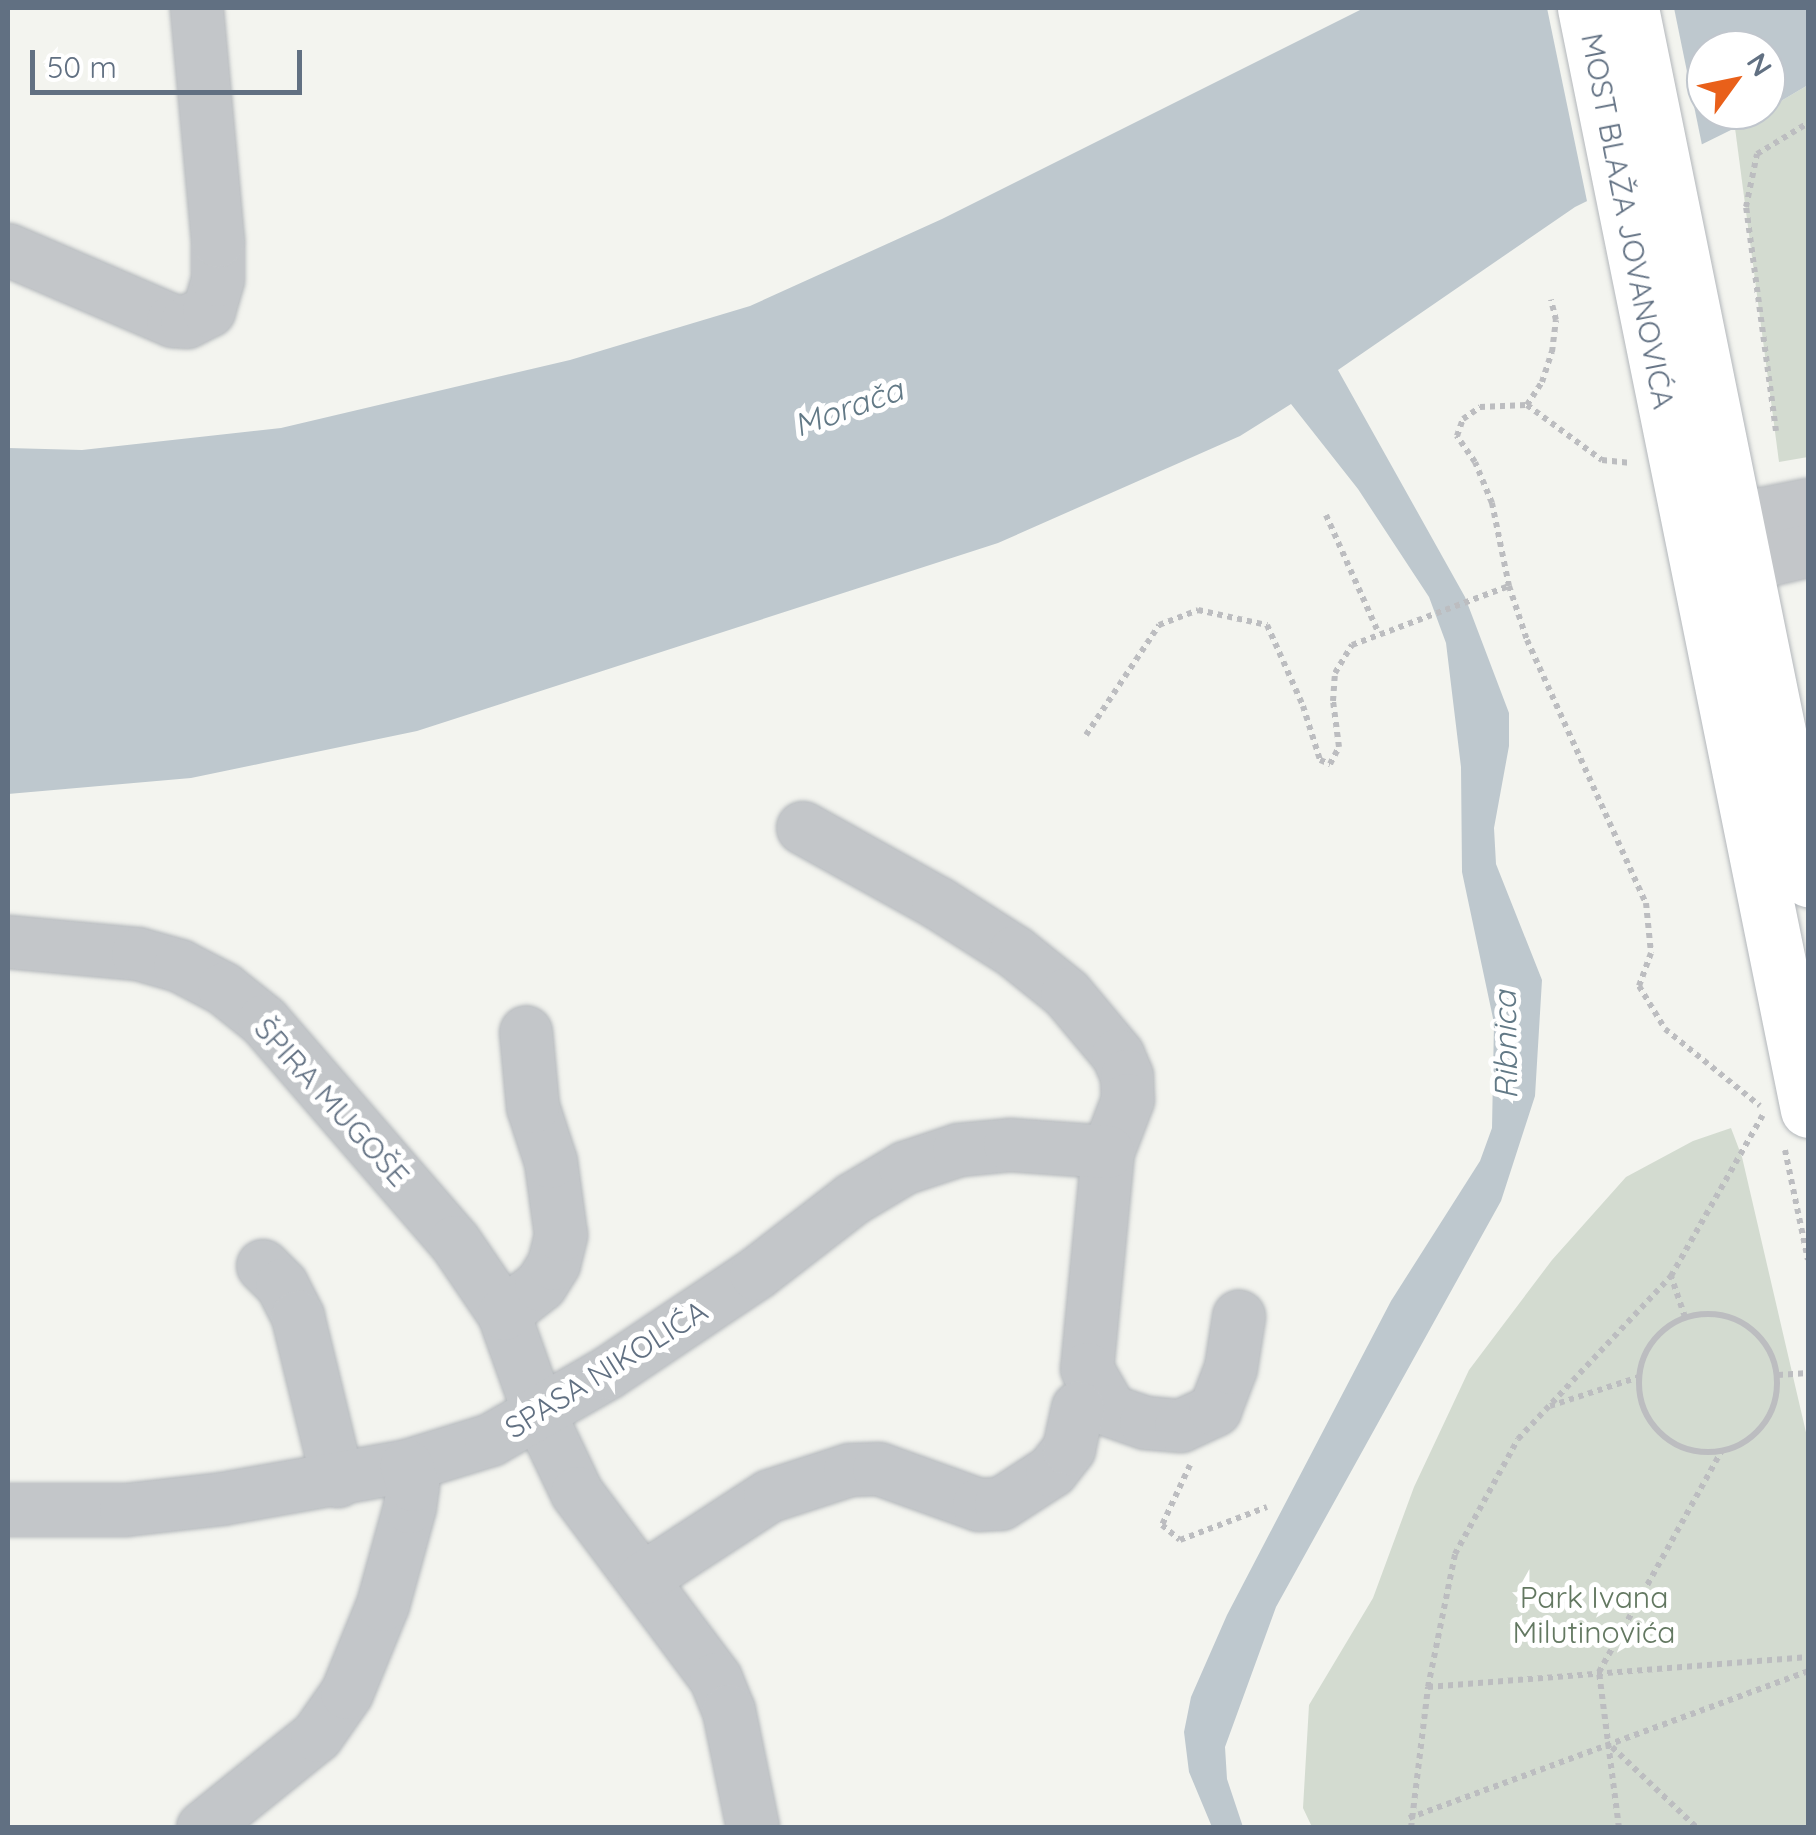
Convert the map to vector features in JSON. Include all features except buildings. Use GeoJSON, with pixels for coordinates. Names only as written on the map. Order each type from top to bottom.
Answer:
{"type":"FeatureCollection","features":[{"type":"Feature","properties":{"kind":"main road","name":"MOST BLAŽA JOVANOVIĆA"},"geometry":{"type":"LineString","coordinates":[[1584,8],[1672,441]]}},
{"type":"Feature","properties":{"kind":"main road","name":"MOST BLAŽA JOVANOVIĆA"},"geometry":{"type":"LineString","coordinates":[[1631,8],[1672,441]]}},
{"type":"Feature","properties":{"kind":"main road"},"geometry":{"type":"LineString","coordinates":[[1672,441],[1758,539],[1808,880]]}},
{"type":"Feature","properties":{"kind":"main road"},"geometry":{"type":"LineString","coordinates":[[1758,539],[1808,1110]]}},
{"type":"Feature","properties":{"kind":"street"},"geometry":{"type":"LineString","coordinates":[[8,250],[173,321],[187,322],[209,311],[218,280],[218,241],[198,8]]}},
{"type":"Feature","properties":{"kind":"street"},"geometry":{"type":"LineString","coordinates":[[802,828],[938,902],[1015,952],[1067,994],[1118,1056],[1127,1076],[1128,1100],[1108,1152],[1087,1370],[1112,1411],[1146,1424],[1181,1426],[1214,1410],[1231,1368],[1239,1317]]}},
{"type":"Feature","properties":{"kind":"street","name":"ŠPIRA MUGOŠE"},"geometry":{"type":"LineString","coordinates":[[8,942],[138,954],[180,966],[224,989],[264,1021],[455,1242],[504,1314],[540,1416],[589,1514],[644,1578],[716,1679],[729,1710],[753,1828]]}},
{"type":"Feature","properties":{"kind":"street"},"geometry":{"type":"LineString","coordinates":[[504,1314],[541,1285],[554,1264],[562,1235],[551,1162],[533,1107],[526,1032]]}},
{"type":"Feature","properties":{"kind":"street","name":"SPASA NIKOLIĆA"},"geometry":{"type":"LineString","coordinates":[[8,1510],[126,1510],[338,1480],[408,1466],[491,1440],[540,1416],[756,1274],[853,1199],[904,1168],[959,1150],[1010,1145],[1108,1152]]}},
{"type":"Feature","properties":{"kind":"street"},"geometry":{"type":"LineString","coordinates":[[263,1266],[282,1284],[298,1317],[338,1480]]}},
{"type":"Feature","properties":{"kind":"street"},"geometry":{"type":"LineString","coordinates":[[644,1578],[770,1496],[850,1470],[879,1468],[979,1505],[1002,1504],[1052,1471],[1069,1449],[1078,1408]]}},
{"type":"Feature","properties":{"kind":"street"},"geometry":{"type":"LineString","coordinates":[[203,1828],[317,1736],[347,1693],[384,1605],[410,1507],[412,1480],[408,1466]]}},
{"type":"Feature","properties":{"kind":"path"},"geometry":{"type":"LineString","coordinates":[[1776,431],[1746,207],[1757,154],[1808,124]]}},
{"type":"Feature","properties":{"kind":"path"},"geometry":{"type":"LineString","coordinates":[[1527,405],[1542,382],[1552,352],[1556,320],[1551,300]]}},
{"type":"Feature","properties":{"kind":"path"},"geometry":{"type":"LineString","coordinates":[[1672,441],[1602,460],[1527,405],[1480,407],[1463,419],[1458,436],[1476,462],[1492,503],[1509,586],[1527,640],[1646,903],[1650,953],[1639,986],[1665,1029],[1766,1110],[1670,1276],[1518,1440],[1455,1554],[1428,1687],[1410,1823],[1808,1671]]}},
{"type":"Feature","properties":{"kind":"path"},"geometry":{"type":"LineString","coordinates":[[1326,515],[1378,632]]}},
{"type":"Feature","properties":{"kind":"path"},"geometry":{"type":"LineString","coordinates":[[1086,735],[1159,626],[1198,610],[1267,625],[1303,706],[1320,760],[1330,764],[1339,747],[1333,702],[1335,672],[1352,644],[1509,586]]}},
{"type":"Feature","properties":{"kind":"path"},"geometry":{"type":"LineString","coordinates":[[1670,1276],[1686,1317]]}},
{"type":"Feature","properties":{"kind":"path"},"geometry":{"type":"LineString","coordinates":[[1686,1317],[1730,1317],[1751,1328],[1766,1346],[1778,1375],[1772,1410],[1760,1429],[1742,1444],[1722,1451],[1680,1446],[1648,1418],[1639,1377],[1653,1340],[1686,1317]]}},
{"type":"Feature","properties":{"kind":"path"},"geometry":{"type":"LineString","coordinates":[[1778,1375],[1808,1373]]}},
{"type":"Feature","properties":{"kind":"path"},"geometry":{"type":"LineString","coordinates":[[1549,1406],[1639,1377]]}},
{"type":"Feature","properties":{"kind":"path"},"geometry":{"type":"LineString","coordinates":[[1197,1419],[1189,1475],[1162,1525],[1180,1540],[1267,1507]]}},
{"type":"Feature","properties":{"kind":"path"},"geometry":{"type":"LineString","coordinates":[[1619,1828],[1599,1672],[1722,1451]]}},
{"type":"Feature","properties":{"kind":"path"},"geometry":{"type":"LineString","coordinates":[[1428,1687],[1808,1657]]}},
{"type":"Feature","properties":{"kind":"path"},"geometry":{"type":"LineString","coordinates":[[1611,1746],[1697,1828]]}},
{"type":"Feature","properties":{"kind":"green space"},"geometry":{"type":"Polygon","coordinates":[[[1808,85],[1808,457],[1779,462],[1735,130],[1786,130],[1786,98],[1808,85]]]}},
{"type":"Feature","properties":{"kind":"green space","name":"Park Ivana Milutinovića"},"geometry":{"type":"Polygon","coordinates":[[[1731,1128],[1742,1157],[1808,1441],[1808,1827],[1312,1827],[1303,1808],[1309,1705],[1373,1598],[1414,1487],[1469,1370],[1552,1260],[1626,1177],[1693,1141],[1731,1128]]]}},
{"type":"Feature","properties":{"kind":"water"},"geometry":{"type":"Polygon","coordinates":[[[1364,8],[1808,8],[1808,85],[1786,98],[1786,30],[1686,30],[1686,130],[1731,130],[1575,207],[1338,370],[1465,597],[1509,713],[1509,746],[1494,828],[1496,864],[1542,980],[1535,1096],[1501,1201],[1276,1607],[1225,1747],[1227,1779],[1243,1827],[1212,1827],[1189,1772],[1184,1732],[1191,1697],[1227,1615],[1391,1301],[1480,1161],[1492,1128],[1494,1023],[1462,872],[1461,767],[1446,643],[1429,597],[1358,489],[1291,404],[1240,436],[998,543],[417,731],[191,778],[8,794],[8,448],[82,450],[281,428],[570,360],[750,306],[942,219],[1364,8]]]}},
{"type":"Feature","properties":{"kind":"pier"},"geometry":{"type":"Polygon","coordinates":[[[1547,8],[1674,8],[1686,67],[1686,130],[1699,130],[1703,150],[1588,206],[1547,8]]]}},
{"type":"Feature","properties":{"kind":"water label","name":"Morača"},"geometry":{"type":"Point","coordinates":[848,407]}},
{"type":"Feature","properties":{"kind":"water label","name":"Ribnica"},"geometry":{"type":"Point","coordinates":[1505,1045]}}]}
